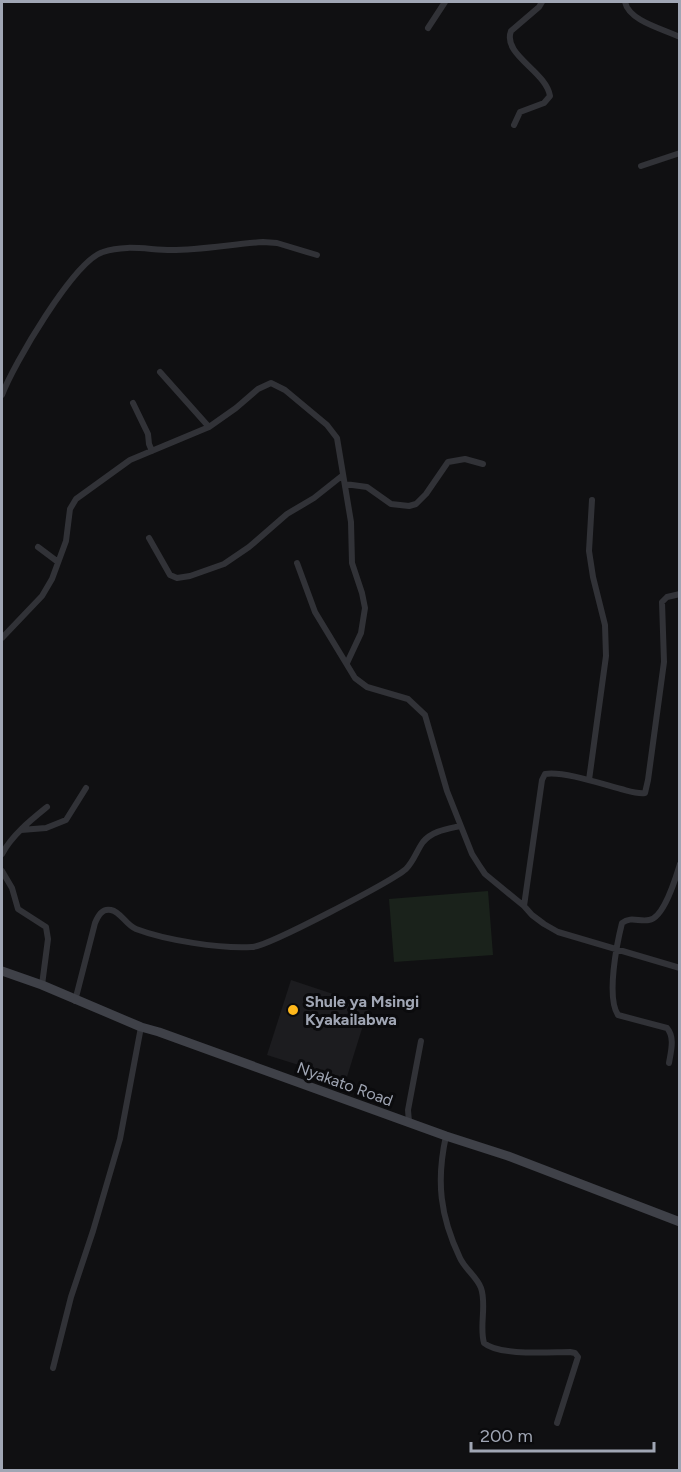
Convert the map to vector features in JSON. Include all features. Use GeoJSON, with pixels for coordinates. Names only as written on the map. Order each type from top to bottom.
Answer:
{"type":"FeatureCollection","features":[{"type":"Feature","properties":{"kind":"street"},"geometry":{"type":"LineString","coordinates":[[428,28],[445,2]]}},
{"type":"Feature","properties":{"kind":"street"},"geometry":{"type":"LineString","coordinates":[[514,125],[520,112],[544,103],[550,96],[546,83],[515,52],[509,41],[511,31],[542,2]]}},
{"type":"Feature","properties":{"kind":"street"},"geometry":{"type":"LineString","coordinates":[[625,2],[628,11],[632,14],[652,26],[680,37]]}},
{"type":"Feature","properties":{"kind":"street"},"geometry":{"type":"LineString","coordinates":[[641,166],[680,153]]}},
{"type":"Feature","properties":{"kind":"street"},"geometry":{"type":"LineString","coordinates":[[2,395],[23,352],[59,297],[81,267],[102,252],[138,247],[170,250],[277,243],[317,255]]}},
{"type":"Feature","properties":{"kind":"street"},"geometry":{"type":"LineString","coordinates":[[160,372],[209,427]]}},
{"type":"Feature","properties":{"kind":"street"},"geometry":{"type":"LineString","coordinates":[[2,638],[42,596],[66,541],[72,504],[98,482],[130,460],[209,427],[222,419],[258,388],[265,385],[277,385],[333,430],[340,449],[351,522],[352,563],[362,593],[364,608],[361,633],[347,663]]}},
{"type":"Feature","properties":{"kind":"street"},"geometry":{"type":"LineString","coordinates":[[133,403],[148,434],[152,451]]}},
{"type":"Feature","properties":{"kind":"street"},"geometry":{"type":"LineString","coordinates":[[345,483],[367,487],[391,504],[409,506],[416,504],[426,494],[448,462],[465,459],[483,464]]}},
{"type":"Feature","properties":{"kind":"street"},"geometry":{"type":"LineString","coordinates":[[149,538],[170,575],[182,578],[196,574],[224,564],[238,555],[287,514],[314,498],[344,475]]}},
{"type":"Feature","properties":{"kind":"street"},"geometry":{"type":"LineString","coordinates":[[590,780],[606,656],[602,609],[589,552],[592,500]]}},
{"type":"Feature","properties":{"kind":"street"},"geometry":{"type":"LineString","coordinates":[[38,547],[58,562]]}},
{"type":"Feature","properties":{"kind":"street"},"geometry":{"type":"LineString","coordinates":[[297,563],[315,612],[355,678],[368,687],[408,699],[425,715],[434,740],[437,763],[460,826],[472,854],[485,874],[544,924],[558,932],[680,968]]}},
{"type":"Feature","properties":{"kind":"street"},"geometry":{"type":"LineString","coordinates":[[524,906],[543,777],[549,773],[590,780],[636,793],[645,793],[664,662],[662,602],[668,597],[680,594]]}},
{"type":"Feature","properties":{"kind":"street"},"geometry":{"type":"LineString","coordinates":[[21,830],[46,828],[66,820],[86,789]]}},
{"type":"Feature","properties":{"kind":"street"},"geometry":{"type":"LineString","coordinates":[[2,854],[6,846],[21,830],[47,807]]}},
{"type":"Feature","properties":{"kind":"street"},"geometry":{"type":"LineString","coordinates":[[75,1001],[95,923],[99,914],[104,910],[118,913],[135,929],[167,937],[203,944],[256,947],[382,884],[406,869],[428,838],[444,829],[460,826]]}},
{"type":"Feature","properties":{"kind":"street"},"geometry":{"type":"LineString","coordinates":[[669,1063],[672,1037],[670,1030],[618,1015],[615,1011],[613,1004],[615,949],[622,923],[625,920],[649,920],[659,914],[680,864]]}},
{"type":"Feature","properties":{"kind":"street"},"geometry":{"type":"LineString","coordinates":[[2,871],[15,894],[18,909],[46,927],[48,939],[42,985]]}},
{"type":"Feature","properties":{"kind":"street","name":"Nyakato Road"},"geometry":{"type":"LineString","coordinates":[[2,972],[42,985],[75,1001],[141,1027],[508,1156],[680,1222]]}},
{"type":"Feature","properties":{"kind":"street"},"geometry":{"type":"LineString","coordinates":[[53,1368],[71,1297],[120,1139],[141,1027]]}},
{"type":"Feature","properties":{"kind":"street"},"geometry":{"type":"LineString","coordinates":[[409,1122],[408,1110],[421,1041]]}},
{"type":"Feature","properties":{"kind":"street"},"geometry":{"type":"LineString","coordinates":[[446,1136],[440,1163],[441,1198],[460,1258],[481,1287],[484,1343],[492,1348],[525,1352],[570,1352],[575,1353],[578,1357],[557,1423]]}},
{"type":"Feature","properties":{"kind":"shaded area"},"geometry":{"type":"Polygon","coordinates":[[[488,891],[493,955],[394,962],[389,899],[488,891]]]}},
{"type":"Feature","properties":{"kind":"shaded area"},"geometry":{"type":"Polygon","coordinates":[[[291,980],[369,1006],[346,1080],[267,1055],[291,980]]]}},
{"type":"Feature","properties":{"kind":"place","name":"Shule ya Msingi Kyakailabwa"},"geometry":{"type":"Point","coordinates":[293,1010]}}]}
